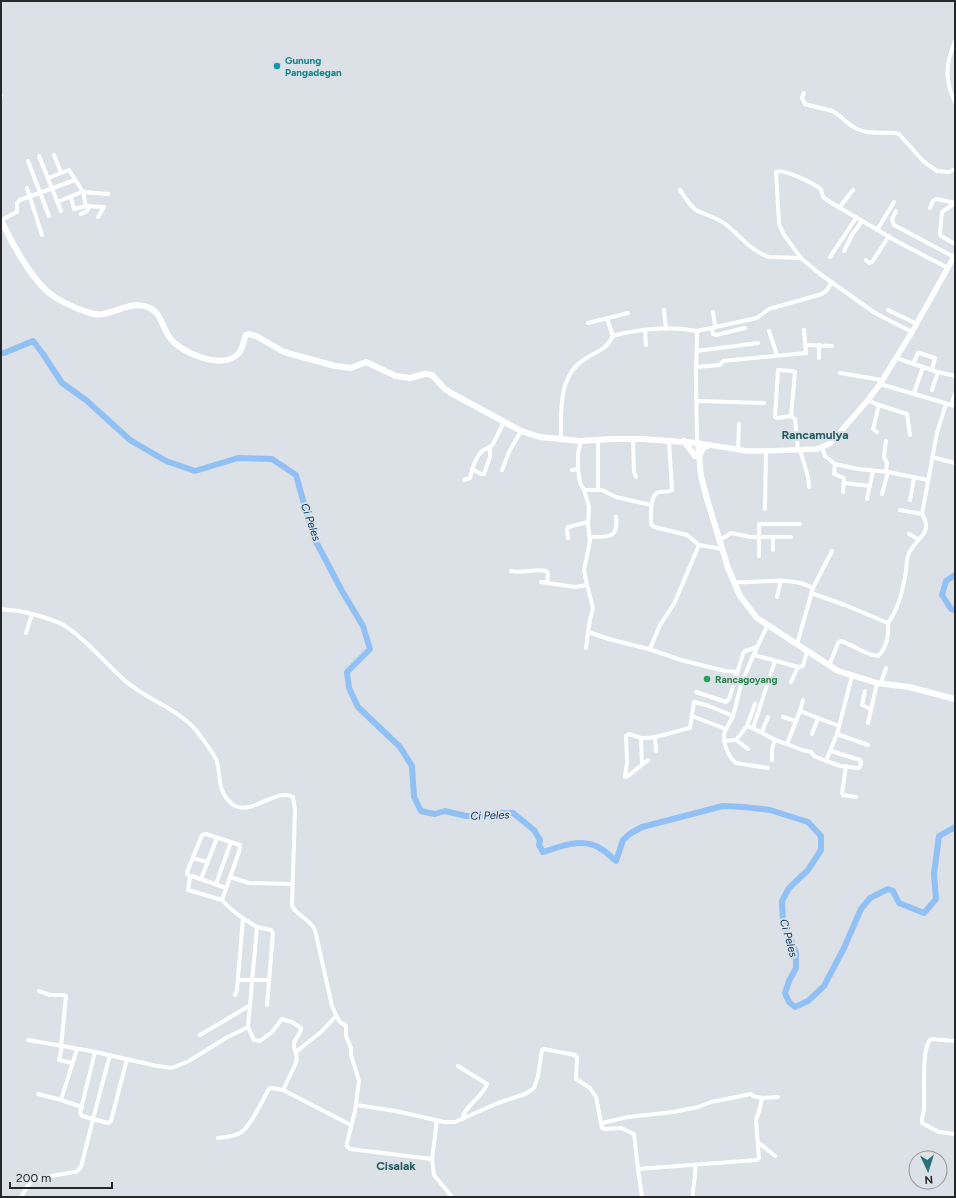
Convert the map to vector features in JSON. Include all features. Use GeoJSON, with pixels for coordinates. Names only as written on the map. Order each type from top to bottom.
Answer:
{"type":"FeatureCollection","features":[{"type":"Feature","properties":{"kind":"main road"},"geometry":{"type":"LineString","coordinates":[[1,220],[20,255],[40,284],[50,294],[88,313],[103,314],[122,307],[132,306],[150,308],[156,312],[169,338],[177,346],[190,353],[206,358],[223,360],[232,358],[237,355],[241,349],[245,336],[249,334],[260,338],[280,351],[335,366],[351,368],[367,362],[396,376],[410,378],[430,374],[434,376],[447,391],[521,431],[533,435],[561,440],[581,441],[684,441],[738,449],[766,451],[799,450],[822,447],[829,444],[836,437],[868,400],[881,382],[917,324],[954,256]]}},
{"type":"Feature","properties":{"kind":"main road"},"geometry":{"type":"LineString","coordinates":[[684,441],[698,456]]}},
{"type":"Feature","properties":{"kind":"main road"},"geometry":{"type":"LineString","coordinates":[[696,442],[707,499],[734,582],[740,596],[754,615],[768,626],[838,672],[879,683],[909,688],[955,699]]}},
{"type":"Feature","properties":{"kind":"main road"},"geometry":{"type":"LineString","coordinates":[[698,456],[703,448],[709,445]]}},
{"type":"Feature","properties":{"kind":"street"},"geometry":{"type":"LineString","coordinates":[[955,41],[950,55],[947,79],[955,102]]}},
{"type":"Feature","properties":{"kind":"street"},"geometry":{"type":"LineString","coordinates":[[804,93],[802,98],[805,104],[836,113],[859,130],[899,134],[923,161],[937,172],[949,172],[955,169]]}},
{"type":"Feature","properties":{"kind":"street"},"geometry":{"type":"LineString","coordinates":[[54,155],[61,172]]}},
{"type":"Feature","properties":{"kind":"street"},"geometry":{"type":"LineString","coordinates":[[39,156],[58,202],[60,211]]}},
{"type":"Feature","properties":{"kind":"street"},"geometry":{"type":"LineString","coordinates":[[28,161],[49,216]]}},
{"type":"Feature","properties":{"kind":"street"},"geometry":{"type":"LineString","coordinates":[[48,178],[69,170],[88,206],[87,211],[81,214]]}},
{"type":"Feature","properties":{"kind":"street"},"geometry":{"type":"LineString","coordinates":[[912,332],[874,313],[801,258],[784,235],[779,224],[776,172],[782,171],[812,183],[821,189],[823,197],[839,208],[948,268]]}},
{"type":"Feature","properties":{"kind":"street"},"geometry":{"type":"LineString","coordinates":[[1,220],[17,212],[17,203],[20,200],[75,180]]}},
{"type":"Feature","properties":{"kind":"street"},"geometry":{"type":"LineString","coordinates":[[27,188],[42,235]]}},
{"type":"Feature","properties":{"kind":"street"},"geometry":{"type":"LineString","coordinates":[[680,190],[696,210],[722,222],[747,244],[764,255],[769,257],[801,258]]}},
{"type":"Feature","properties":{"kind":"street"},"geometry":{"type":"LineString","coordinates":[[839,208],[853,190]]}},
{"type":"Feature","properties":{"kind":"street"},"geometry":{"type":"LineString","coordinates":[[58,202],[81,193],[108,194]]}},
{"type":"Feature","properties":{"kind":"street"},"geometry":{"type":"LineString","coordinates":[[71,197],[74,209],[88,206],[104,207],[98,217]]}},
{"type":"Feature","properties":{"kind":"street"},"geometry":{"type":"LineString","coordinates":[[930,208],[933,201],[937,199],[955,203]]}},
{"type":"Feature","properties":{"kind":"street"},"geometry":{"type":"LineString","coordinates":[[877,230],[894,202]]}},
{"type":"Feature","properties":{"kind":"street"},"geometry":{"type":"LineString","coordinates":[[955,203],[942,212],[940,233],[941,236],[955,244]]}},
{"type":"Feature","properties":{"kind":"street"},"geometry":{"type":"LineString","coordinates":[[896,211],[892,219],[894,224],[954,256]]}},
{"type":"Feature","properties":{"kind":"street"},"geometry":{"type":"LineString","coordinates":[[830,257],[856,218]]}},
{"type":"Feature","properties":{"kind":"street"},"geometry":{"type":"LineString","coordinates":[[844,251],[852,235],[862,221]]}},
{"type":"Feature","properties":{"kind":"street"},"geometry":{"type":"LineString","coordinates":[[866,260],[869,263],[872,262],[889,236]]}},
{"type":"Feature","properties":{"kind":"street"},"geometry":{"type":"LineString","coordinates":[[561,440],[562,398],[567,380],[580,362],[608,345],[613,336],[645,330],[697,330],[757,318],[769,309],[822,294],[827,290],[832,282]]}},
{"type":"Feature","properties":{"kind":"street"},"geometry":{"type":"LineString","coordinates":[[664,310],[666,329]]}},
{"type":"Feature","properties":{"kind":"street"},"geometry":{"type":"LineString","coordinates":[[888,310],[917,324]]}},
{"type":"Feature","properties":{"kind":"street"},"geometry":{"type":"LineString","coordinates":[[713,312],[714,334],[716,335],[745,328]]}},
{"type":"Feature","properties":{"kind":"street"},"geometry":{"type":"LineString","coordinates":[[588,323],[628,313]]}},
{"type":"Feature","properties":{"kind":"street"},"geometry":{"type":"LineString","coordinates":[[607,319],[613,336]]}},
{"type":"Feature","properties":{"kind":"street"},"geometry":{"type":"LineString","coordinates":[[645,330],[646,345]]}},
{"type":"Feature","properties":{"kind":"street"},"geometry":{"type":"LineString","coordinates":[[696,442],[697,330]]}},
{"type":"Feature","properties":{"kind":"street"},"geometry":{"type":"LineString","coordinates":[[696,367],[720,365],[723,361],[806,353],[804,330]]}},
{"type":"Feature","properties":{"kind":"street"},"geometry":{"type":"LineString","coordinates":[[770,331],[777,355]]}},
{"type":"Feature","properties":{"kind":"street"},"geometry":{"type":"LineString","coordinates":[[697,351],[758,343]]}},
{"type":"Feature","properties":{"kind":"street"},"geometry":{"type":"LineString","coordinates":[[805,345],[832,346]]}},
{"type":"Feature","properties":{"kind":"street"},"geometry":{"type":"LineString","coordinates":[[819,345],[819,358]]}},
{"type":"Feature","properties":{"kind":"street"},"geometry":{"type":"LineString","coordinates":[[913,364],[918,353],[935,358],[932,370]]}},
{"type":"Feature","properties":{"kind":"street"},"geometry":{"type":"LineString","coordinates":[[896,358],[955,376]]}},
{"type":"Feature","properties":{"kind":"street"},"geometry":{"type":"LineString","coordinates":[[914,393],[923,367]]}},
{"type":"Feature","properties":{"kind":"street"},"geometry":{"type":"LineString","coordinates":[[778,370],[795,372],[791,416],[775,417],[778,370]]}},
{"type":"Feature","properties":{"kind":"street"},"geometry":{"type":"LineString","coordinates":[[840,372],[881,382],[951,405]]}},
{"type":"Feature","properties":{"kind":"street"},"geometry":{"type":"LineString","coordinates":[[932,390],[938,372]]}},
{"type":"Feature","properties":{"kind":"street"},"geometry":{"type":"LineString","coordinates":[[829,666],[838,643],[841,641],[872,656],[878,656],[888,640],[888,623],[902,595],[907,557],[927,529],[926,520],[922,514],[932,457],[937,433],[955,394]]}},
{"type":"Feature","properties":{"kind":"street"},"geometry":{"type":"LineString","coordinates":[[868,400],[907,414],[910,435]]}},
{"type":"Feature","properties":{"kind":"street"},"geometry":{"type":"LineString","coordinates":[[697,402],[764,403]]}},
{"type":"Feature","properties":{"kind":"street"},"geometry":{"type":"LineString","coordinates":[[877,432],[873,429],[879,405]]}},
{"type":"Feature","properties":{"kind":"street"},"geometry":{"type":"LineString","coordinates":[[791,416],[795,419],[799,450],[808,476],[809,488]]}},
{"type":"Feature","properties":{"kind":"street"},"geometry":{"type":"LineString","coordinates":[[464,480],[470,478],[472,469],[482,451],[490,448],[504,422]]}},
{"type":"Feature","properties":{"kind":"street"},"geometry":{"type":"LineString","coordinates":[[738,449],[739,424]]}},
{"type":"Feature","properties":{"kind":"street"},"geometry":{"type":"LineString","coordinates":[[502,470],[509,452],[521,431]]}},
{"type":"Feature","properties":{"kind":"street"},"geometry":{"type":"LineString","coordinates":[[598,440],[598,490]]}},
{"type":"Feature","properties":{"kind":"street"},"geometry":{"type":"LineString","coordinates":[[633,440],[634,472],[636,477]]}},
{"type":"Feature","properties":{"kind":"street"},"geometry":{"type":"LineString","coordinates":[[581,441],[578,453],[578,469],[580,484],[584,490],[589,507],[588,522],[590,542],[584,570],[586,585],[593,608],[586,648]]}},
{"type":"Feature","properties":{"kind":"street"},"geometry":{"type":"LineString","coordinates":[[669,441],[672,490],[668,492],[656,493],[651,505],[652,526],[687,535],[699,545],[723,549]]}},
{"type":"Feature","properties":{"kind":"street"},"geometry":{"type":"LineString","coordinates":[[882,494],[887,471],[887,463],[884,456],[886,441]]}},
{"type":"Feature","properties":{"kind":"street"},"geometry":{"type":"LineString","coordinates":[[822,447],[825,456],[835,464],[873,471],[887,471],[928,480]]}},
{"type":"Feature","properties":{"kind":"street"},"geometry":{"type":"LineString","coordinates":[[472,469],[484,474],[490,458],[490,448]]}},
{"type":"Feature","properties":{"kind":"street"},"geometry":{"type":"LineString","coordinates":[[766,451],[766,509]]}},
{"type":"Feature","properties":{"kind":"street"},"geometry":{"type":"LineString","coordinates":[[932,457],[955,463]]}},
{"type":"Feature","properties":{"kind":"street"},"geometry":{"type":"LineString","coordinates":[[835,464],[833,473],[844,478],[843,492]]}},
{"type":"Feature","properties":{"kind":"street"},"geometry":{"type":"LineString","coordinates":[[572,470],[578,469]]}},
{"type":"Feature","properties":{"kind":"street"},"geometry":{"type":"LineString","coordinates":[[867,499],[873,471]]}},
{"type":"Feature","properties":{"kind":"street"},"geometry":{"type":"LineString","coordinates":[[910,500],[914,478]]}},
{"type":"Feature","properties":{"kind":"street"},"geometry":{"type":"LineString","coordinates":[[844,483],[870,486]]}},
{"type":"Feature","properties":{"kind":"street"},"geometry":{"type":"LineString","coordinates":[[584,490],[602,490],[616,497],[651,505]]}},
{"type":"Feature","properties":{"kind":"street"},"geometry":{"type":"LineString","coordinates":[[900,510],[922,514]]}},
{"type":"Feature","properties":{"kind":"street"},"geometry":{"type":"LineString","coordinates":[[589,537],[614,534],[617,529],[616,517]]}},
{"type":"Feature","properties":{"kind":"street"},"geometry":{"type":"LineString","coordinates":[[568,538],[568,527],[588,522]]}},
{"type":"Feature","properties":{"kind":"street"},"geometry":{"type":"LineString","coordinates":[[759,556],[758,524],[800,524]]}},
{"type":"Feature","properties":{"kind":"street"},"geometry":{"type":"LineString","coordinates":[[720,540],[731,533],[751,537],[791,537]]}},
{"type":"Feature","properties":{"kind":"street"},"geometry":{"type":"LineString","coordinates":[[909,534],[918,540]]}},
{"type":"Feature","properties":{"kind":"street"},"geometry":{"type":"LineString","coordinates":[[773,537],[773,550]]}},
{"type":"Feature","properties":{"kind":"street"},"geometry":{"type":"LineString","coordinates":[[650,649],[660,625],[674,604],[699,545]]}},
{"type":"Feature","properties":{"kind":"street"},"geometry":{"type":"LineString","coordinates":[[796,644],[811,593],[832,551]]}},
{"type":"Feature","properties":{"kind":"street"},"geometry":{"type":"LineString","coordinates":[[511,571],[547,571],[547,583]]}},
{"type":"Feature","properties":{"kind":"street"},"geometry":{"type":"LineString","coordinates":[[777,597],[781,580]]}},
{"type":"Feature","properties":{"kind":"street"},"geometry":{"type":"LineString","coordinates":[[734,582],[781,580],[798,582],[813,588]]}},
{"type":"Feature","properties":{"kind":"street"},"geometry":{"type":"LineString","coordinates":[[541,582],[575,587],[586,585]]}},
{"type":"Feature","properties":{"kind":"street"},"geometry":{"type":"LineString","coordinates":[[811,593],[845,604],[888,623]]}},
{"type":"Feature","properties":{"kind":"street"},"geometry":{"type":"LineString","coordinates":[[1,609],[19,610],[65,625],[103,658],[122,678],[146,696],[183,718],[190,724],[216,760],[221,789],[230,802],[235,806],[246,807],[257,805],[276,797],[288,795],[293,797],[295,810],[291,901],[294,910],[306,919],[315,930],[329,996],[336,1016],[341,1024],[346,1025],[346,1036],[351,1048],[351,1055],[359,1081],[356,1105],[347,1143],[348,1148],[432,1159]]}},
{"type":"Feature","properties":{"kind":"street"},"geometry":{"type":"LineString","coordinates":[[26,633],[32,614]]}},
{"type":"Feature","properties":{"kind":"street"},"geometry":{"type":"LineString","coordinates":[[768,626],[741,687],[733,716],[724,736],[724,741],[729,755],[736,762],[768,768]]}},
{"type":"Feature","properties":{"kind":"street"},"geometry":{"type":"LineString","coordinates":[[588,632],[650,649],[680,660],[725,671],[737,672]]}},
{"type":"Feature","properties":{"kind":"street"},"geometry":{"type":"LineString","coordinates":[[696,692],[726,702],[729,699],[744,652],[758,647]]}},
{"type":"Feature","properties":{"kind":"street"},"geometry":{"type":"LineString","coordinates":[[791,682],[798,667],[802,666],[807,652]]}},
{"type":"Feature","properties":{"kind":"street"},"geometry":{"type":"LineString","coordinates":[[754,655],[798,667]]}},
{"type":"Feature","properties":{"kind":"street"},"geometry":{"type":"LineString","coordinates":[[753,728],[774,661]]}},
{"type":"Feature","properties":{"kind":"street"},"geometry":{"type":"LineString","coordinates":[[868,723],[879,683],[886,668]]}},
{"type":"Feature","properties":{"kind":"street"},"geometry":{"type":"LineString","coordinates":[[826,760],[837,734],[852,676]]}},
{"type":"Feature","properties":{"kind":"street"},"geometry":{"type":"LineString","coordinates":[[865,691],[862,705],[871,709]]}},
{"type":"Feature","properties":{"kind":"street"},"geometry":{"type":"LineString","coordinates":[[787,744],[804,700]]}},
{"type":"Feature","properties":{"kind":"street"},"geometry":{"type":"LineString","coordinates":[[648,760],[625,777],[627,762],[626,736],[628,734],[641,738],[655,738],[674,731],[690,728],[693,703],[696,702],[733,716]]}},
{"type":"Feature","properties":{"kind":"street"},"geometry":{"type":"LineString","coordinates":[[736,740],[747,726],[755,704]]}},
{"type":"Feature","properties":{"kind":"street"},"geometry":{"type":"LineString","coordinates":[[800,711],[839,726]]}},
{"type":"Feature","properties":{"kind":"street"},"geometry":{"type":"LineString","coordinates":[[692,716],[726,729]]}},
{"type":"Feature","properties":{"kind":"street"},"geometry":{"type":"LineString","coordinates":[[762,732],[768,717]]}},
{"type":"Feature","properties":{"kind":"street"},"geometry":{"type":"LineString","coordinates":[[783,717],[796,721]]}},
{"type":"Feature","properties":{"kind":"street"},"geometry":{"type":"LineString","coordinates":[[812,734],[818,718]]}},
{"type":"Feature","properties":{"kind":"street"},"geometry":{"type":"LineString","coordinates":[[747,726],[762,732],[775,740],[812,752],[814,756],[846,766],[859,768],[861,761],[831,751]]}},
{"type":"Feature","properties":{"kind":"street"},"geometry":{"type":"LineString","coordinates":[[837,734],[868,744]]}},
{"type":"Feature","properties":{"kind":"street"},"geometry":{"type":"LineString","coordinates":[[641,738],[642,764]]}},
{"type":"Feature","properties":{"kind":"street"},"geometry":{"type":"LineString","coordinates":[[655,738],[656,751]]}},
{"type":"Feature","properties":{"kind":"street"},"geometry":{"type":"LineString","coordinates":[[724,741],[736,740],[748,749]]}},
{"type":"Feature","properties":{"kind":"street"},"geometry":{"type":"LineString","coordinates":[[772,760],[775,740]]}},
{"type":"Feature","properties":{"kind":"street"},"geometry":{"type":"LineString","coordinates":[[846,766],[842,793],[843,795],[856,797]]}},
{"type":"Feature","properties":{"kind":"street"},"geometry":{"type":"LineString","coordinates":[[222,900],[240,845],[202,834],[187,872],[190,877],[188,890],[222,900],[243,918],[257,927],[273,931],[267,1005]]}},
{"type":"Feature","properties":{"kind":"street"},"geometry":{"type":"LineString","coordinates":[[201,879],[217,838]]}},
{"type":"Feature","properties":{"kind":"street"},"geometry":{"type":"LineString","coordinates":[[216,884],[231,842]]}},
{"type":"Feature","properties":{"kind":"street"},"geometry":{"type":"LineString","coordinates":[[193,858],[207,862]]}},
{"type":"Feature","properties":{"kind":"street"},"geometry":{"type":"LineString","coordinates":[[190,877],[192,876],[226,888]]}},
{"type":"Feature","properties":{"kind":"street"},"geometry":{"type":"LineString","coordinates":[[230,876],[249,883],[292,884]]}},
{"type":"Feature","properties":{"kind":"street"},"geometry":{"type":"LineString","coordinates":[[235,995],[238,980],[243,918]]}},
{"type":"Feature","properties":{"kind":"street"},"geometry":{"type":"LineString","coordinates":[[257,927],[248,1027],[254,1040],[260,1041],[272,1032],[282,1019],[292,1022],[302,1029],[294,1043],[298,1059],[283,1090]]}},
{"type":"Feature","properties":{"kind":"street"},"geometry":{"type":"LineString","coordinates":[[238,980],[269,980]]}},
{"type":"Feature","properties":{"kind":"street"},"geometry":{"type":"LineString","coordinates":[[39,992],[50,995],[66,996],[59,1060],[72,1064]]}},
{"type":"Feature","properties":{"kind":"street"},"geometry":{"type":"LineString","coordinates":[[200,1035],[249,1006]]}},
{"type":"Feature","properties":{"kind":"street"},"geometry":{"type":"LineString","coordinates":[[296,1052],[322,1031],[336,1016]]}},
{"type":"Feature","properties":{"kind":"street"},"geometry":{"type":"LineString","coordinates":[[28,1040],[172,1068],[189,1061],[226,1038],[248,1027]]}},
{"type":"Feature","properties":{"kind":"street"},"geometry":{"type":"LineString","coordinates":[[955,1041],[931,1039],[927,1044],[922,1123],[939,1132],[955,1134]]}},
{"type":"Feature","properties":{"kind":"street"},"geometry":{"type":"LineString","coordinates":[[61,1100],[77,1049]]}},
{"type":"Feature","properties":{"kind":"street"},"geometry":{"type":"LineString","coordinates":[[356,1105],[452,1122],[463,1119],[498,1102],[526,1094],[534,1088],[538,1076],[541,1052],[544,1049],[576,1056],[576,1079],[594,1092],[603,1129],[621,1128],[634,1134],[642,1197]]}},
{"type":"Feature","properties":{"kind":"street"},"geometry":{"type":"LineString","coordinates":[[95,1052],[80,1114],[108,1123],[111,1121],[127,1059]]}},
{"type":"Feature","properties":{"kind":"street"},"geometry":{"type":"LineString","coordinates":[[21,1197],[34,1179],[79,1170],[110,1055]]}},
{"type":"Feature","properties":{"kind":"street"},"geometry":{"type":"LineString","coordinates":[[458,1066],[487,1084],[485,1089],[464,1113],[463,1119]]}},
{"type":"Feature","properties":{"kind":"street"},"geometry":{"type":"LineString","coordinates":[[218,1138],[235,1136],[242,1133],[260,1106],[269,1089],[272,1088],[283,1090],[351,1125]]}},
{"type":"Feature","properties":{"kind":"street"},"geometry":{"type":"LineString","coordinates":[[38,1094],[82,1107]]}},
{"type":"Feature","properties":{"kind":"street"},"geometry":{"type":"LineString","coordinates":[[602,1123],[628,1117],[674,1112],[751,1094],[762,1098],[778,1097]]}},
{"type":"Feature","properties":{"kind":"street"},"geometry":{"type":"LineString","coordinates":[[638,1169],[757,1160],[759,1158],[755,1127],[762,1098]]}},
{"type":"Feature","properties":{"kind":"street"},"geometry":{"type":"LineString","coordinates":[[437,1120],[432,1159],[434,1175],[452,1197]]}},
{"type":"Feature","properties":{"kind":"street"},"geometry":{"type":"LineString","coordinates":[[758,1143],[774,1156]]}},
{"type":"Feature","properties":{"kind":"street"},"geometry":{"type":"LineString","coordinates":[[693,1197],[693,1181],[696,1173],[695,1165]]}},
{"type":"Feature","properties":{"kind":"waterway","name":"Ci Peles"},"geometry":{"type":"LineString","coordinates":[[1,353],[33,341],[62,383],[86,400],[130,440],[166,461],[195,471],[238,458],[272,459],[296,475],[313,536],[342,591],[363,626],[370,649],[347,672],[349,688],[358,707],[400,747],[412,766],[414,797],[421,811],[435,814],[445,811],[466,816],[513,813],[534,830],[540,840],[539,845],[543,852],[558,847],[580,843],[594,845],[603,850],[616,861],[623,840],[631,833],[642,827],[723,806],[770,810],[808,822],[821,836],[821,850],[808,870],[789,888],[782,901],[783,922],[796,953],[796,968],[785,993],[789,1002],[795,1007],[808,1001],[824,986],[844,948],[861,909],[870,898],[888,889],[893,891],[899,903],[924,913],[936,899],[934,874],[939,836],[955,827]]}},
{"type":"Feature","properties":{"kind":"waterway","name":"Ci Peles"},"geometry":{"type":"LineString","coordinates":[[955,575],[946,581],[942,595],[951,609],[955,610]]}},
{"type":"Feature","properties":{"kind":"place","name":"Gunung Pangadegan"},"geometry":{"type":"Point","coordinates":[277,66]}},
{"type":"Feature","properties":{"kind":"place","name":"Rancagoyang"},"geometry":{"type":"Point","coordinates":[707,679]}},
{"type":"Feature","properties":{"kind":"district","name":"Rancamulya"},"geometry":{"type":"Point","coordinates":[815,435]}},
{"type":"Feature","properties":{"kind":"district","name":"Cisalak"},"geometry":{"type":"Point","coordinates":[396,1166]}}]}
